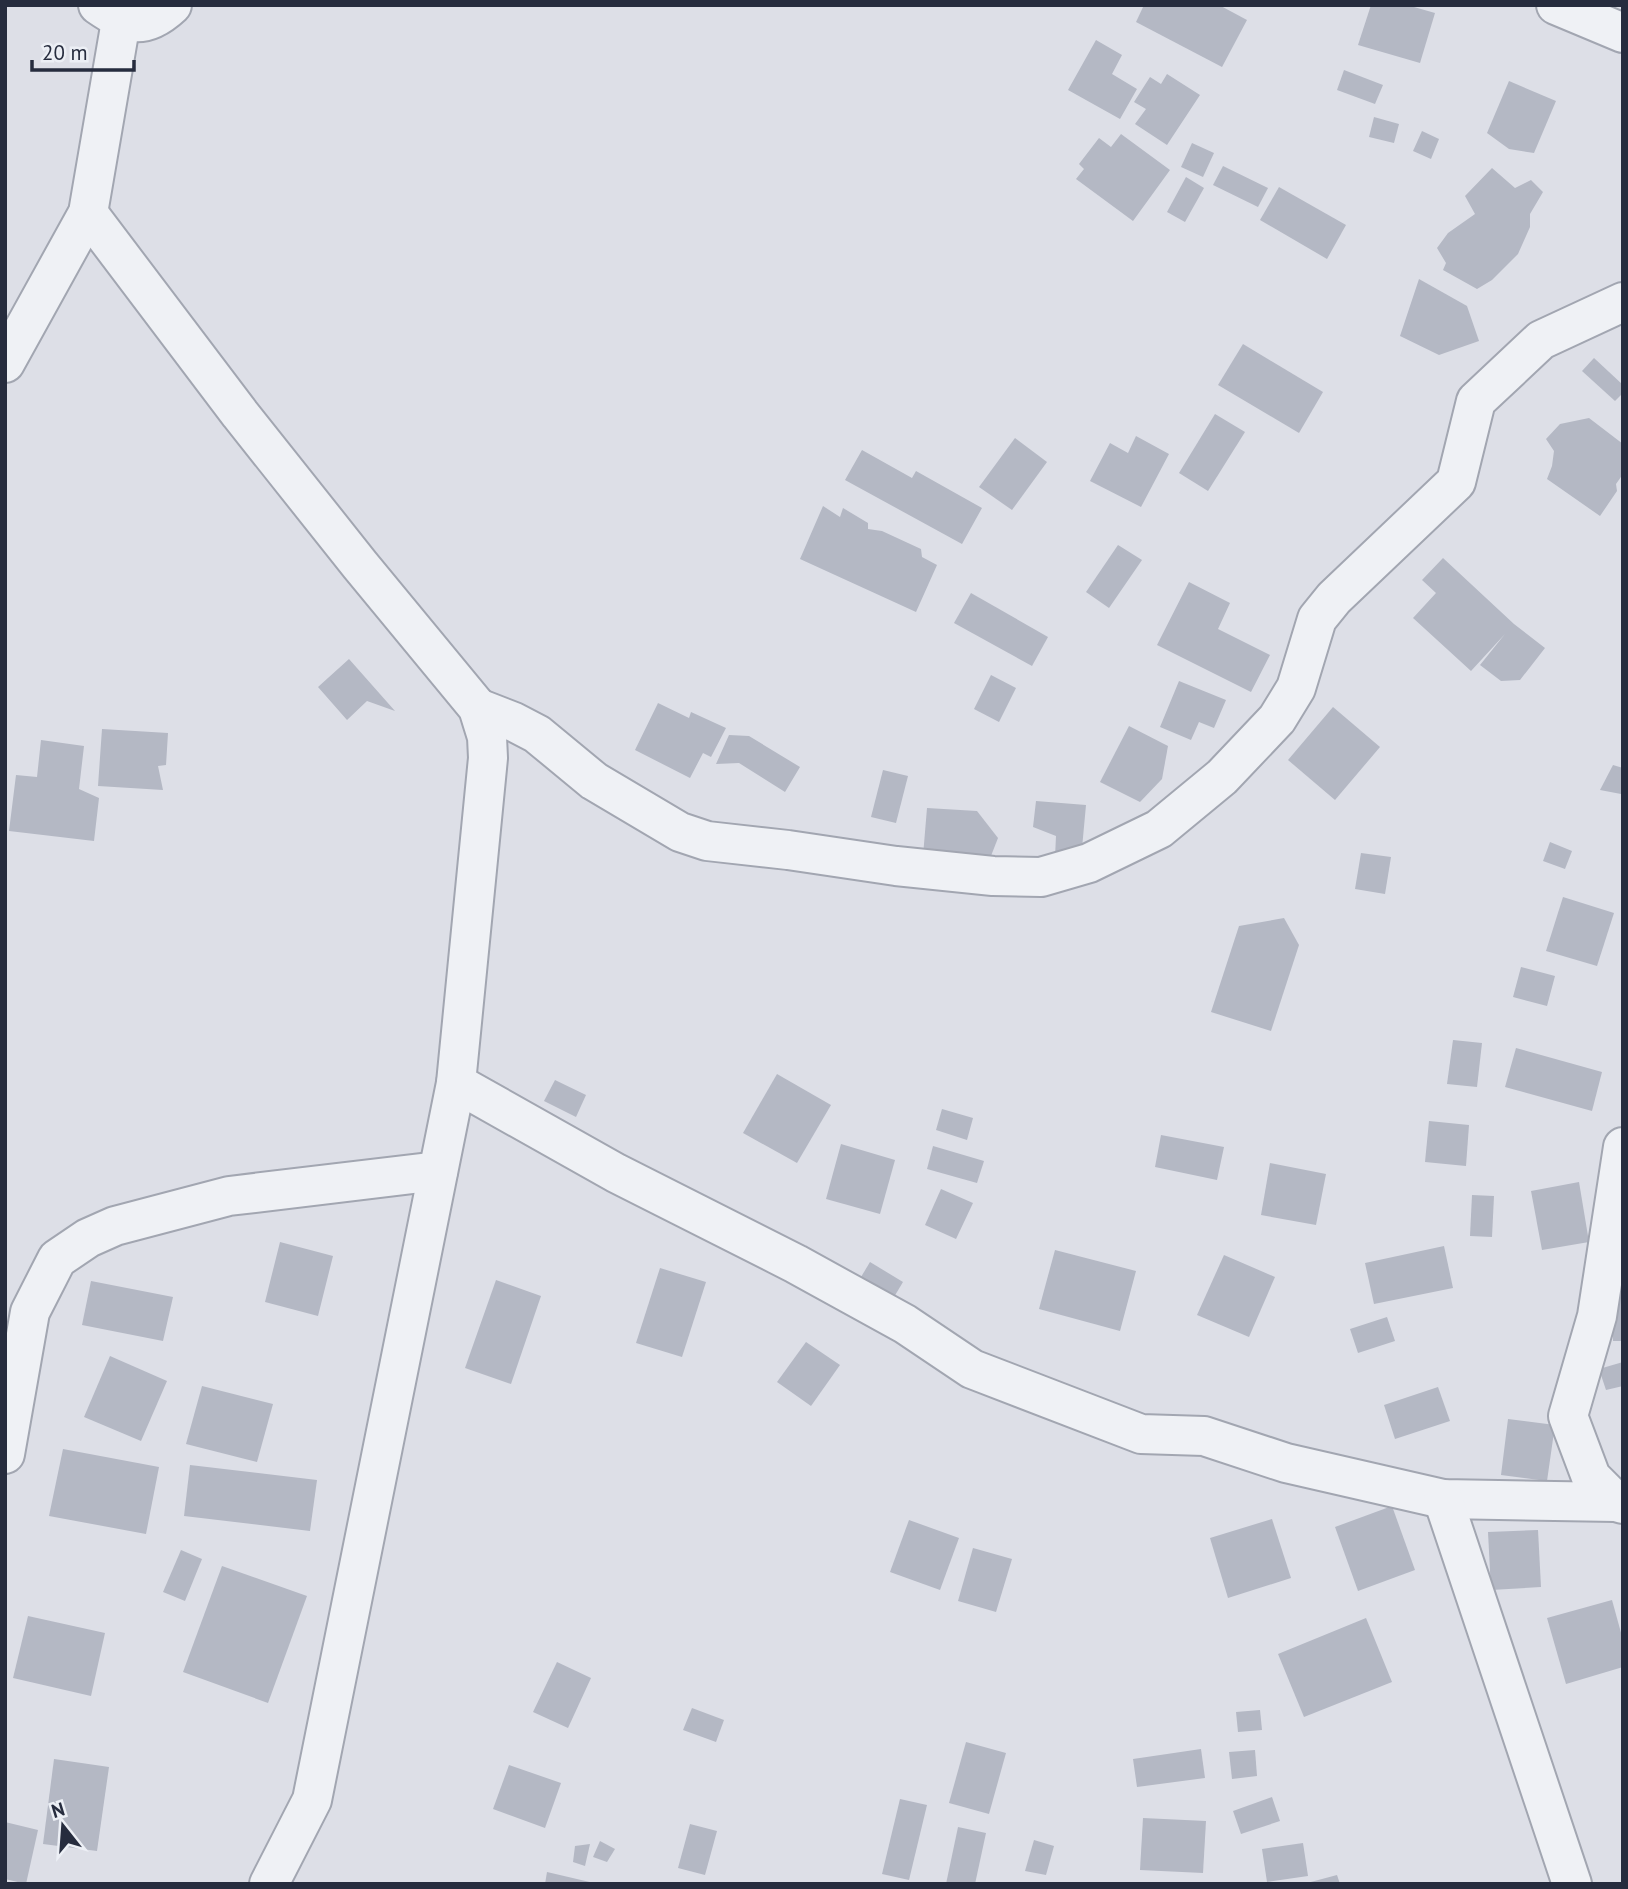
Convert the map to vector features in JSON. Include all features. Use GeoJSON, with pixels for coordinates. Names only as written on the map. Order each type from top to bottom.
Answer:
{"type":"FeatureCollection","features":[{"type":"Feature","properties":{"kind":"street"},"geometry":{"type":"LineString","coordinates":[[5,363],[88,213],[110,13],[145,23],[160,16],[172,5]]}},
{"type":"Feature","properties":{"kind":"street"},"geometry":{"type":"LineString","coordinates":[[1556,5],[1623,33]]}},
{"type":"Feature","properties":{"kind":"street"},"geometry":{"type":"LineString","coordinates":[[88,213],[240,414],[478,708],[487,737],[488,758],[456,1083],[312,1800],[269,1884]]}},
{"type":"Feature","properties":{"kind":"street"},"geometry":{"type":"LineString","coordinates":[[478,708],[537,734],[594,781],[680,832],[707,841],[993,876],[1041,877],[1089,863],[1159,829],[1222,777],[1277,719],[1296,688],[1317,619],[1334,598],[1456,482],[1476,401],[1542,340],[1623,302]]}},
{"type":"Feature","properties":{"kind":"street"},"geometry":{"type":"LineString","coordinates":[[456,1083],[616,1173],[796,1264],[905,1324],[972,1369],[1141,1434],[1204,1436],[1286,1463],[1443,1499],[1620,1503]]}},
{"type":"Feature","properties":{"kind":"street"},"geometry":{"type":"LineString","coordinates":[[1620,1503],[1591,1476],[1568,1416],[1597,1316],[1623,1147]]}},
{"type":"Feature","properties":{"kind":"street"},"geometry":{"type":"LineString","coordinates":[[5,1454],[30,1312],[57,1259],[88,1238],[115,1226],[229,1196],[438,1171]]}},
{"type":"Feature","properties":{"kind":"street"},"geometry":{"type":"LineString","coordinates":[[1443,1499],[1572,1884]]}},
{"type":"Feature","properties":{"kind":"building"},"geometry":{"type":"Polygon","coordinates":[[[1144,5],[1219,5],[1247,20],[1222,67],[1136,22],[1144,5]]]}},
{"type":"Feature","properties":{"kind":"building"},"geometry":{"type":"Polygon","coordinates":[[[1371,5],[1407,5],[1435,13],[1420,63],[1358,45],[1371,5]]]}},
{"type":"Feature","properties":{"kind":"building"},"geometry":{"type":"Polygon","coordinates":[[[1096,40],[1122,55],[1112,74],[1137,89],[1120,119],[1068,90],[1096,40]]]}},
{"type":"Feature","properties":{"kind":"building"},"geometry":{"type":"Polygon","coordinates":[[[1344,70],[1383,85],[1375,104],[1337,90],[1344,70]]]}},
{"type":"Feature","properties":{"kind":"building"},"geometry":{"type":"Polygon","coordinates":[[[1167,74],[1200,95],[1167,145],[1135,124],[1146,109],[1134,102],[1150,77],[1161,84],[1167,74]]]}},
{"type":"Feature","properties":{"kind":"building"},"geometry":{"type":"Polygon","coordinates":[[[1509,81],[1556,101],[1534,153],[1509,149],[1487,133],[1509,81]]]}},
{"type":"Feature","properties":{"kind":"building"},"geometry":{"type":"Polygon","coordinates":[[[1374,117],[1399,124],[1394,143],[1369,137],[1374,117]]]}},
{"type":"Feature","properties":{"kind":"building"},"geometry":{"type":"Polygon","coordinates":[[[1422,131],[1439,139],[1431,159],[1413,151],[1422,131]]]}},
{"type":"Feature","properties":{"kind":"building"},"geometry":{"type":"Polygon","coordinates":[[[1121,134],[1170,170],[1133,221],[1076,179],[1084,169],[1079,164],[1099,138],[1111,147],[1121,134]]]}},
{"type":"Feature","properties":{"kind":"building"},"geometry":{"type":"Polygon","coordinates":[[[1192,143],[1214,153],[1203,177],[1181,167],[1192,143]]]}},
{"type":"Feature","properties":{"kind":"building"},"geometry":{"type":"Polygon","coordinates":[[[1223,166],[1268,188],[1258,207],[1213,185],[1223,166]]]}},
{"type":"Feature","properties":{"kind":"building"},"geometry":{"type":"Polygon","coordinates":[[[1492,168],[1515,188],[1531,180],[1543,192],[1530,214],[1530,227],[1518,254],[1492,280],[1477,289],[1443,270],[1446,263],[1437,248],[1448,233],[1475,214],[1465,196],[1492,168]]]}},
{"type":"Feature","properties":{"kind":"building"},"geometry":{"type":"Polygon","coordinates":[[[1186,177],[1204,188],[1185,222],[1167,212],[1186,177]]]}},
{"type":"Feature","properties":{"kind":"building"},"geometry":{"type":"Polygon","coordinates":[[[1279,187],[1346,225],[1327,259],[1260,220],[1279,187]]]}},
{"type":"Feature","properties":{"kind":"building"},"geometry":{"type":"Polygon","coordinates":[[[1419,279],[1467,306],[1479,341],[1439,355],[1400,336],[1419,279]]]}},
{"type":"Feature","properties":{"kind":"building"},"geometry":{"type":"Polygon","coordinates":[[[1243,344],[1323,392],[1299,433],[1218,385],[1243,344]]]}},
{"type":"Feature","properties":{"kind":"building"},"geometry":{"type":"Polygon","coordinates":[[[1594,358],[1623,385],[1623,393],[1615,401],[1582,371],[1594,358]]]}},
{"type":"Feature","properties":{"kind":"building"},"geometry":{"type":"Polygon","coordinates":[[[1215,414],[1245,432],[1208,491],[1179,473],[1215,414]]]}},
{"type":"Feature","properties":{"kind":"building"},"geometry":{"type":"Polygon","coordinates":[[[1589,418],[1623,444],[1623,474],[1616,484],[1617,491],[1600,516],[1547,479],[1554,451],[1546,439],[1560,424],[1589,418]]]}},
{"type":"Feature","properties":{"kind":"building"},"geometry":{"type":"Polygon","coordinates":[[[1136,436],[1169,454],[1141,507],[1090,481],[1110,443],[1128,453],[1136,436]]]}},
{"type":"Feature","properties":{"kind":"building"},"geometry":{"type":"Polygon","coordinates":[[[1015,438],[1047,462],[1012,510],[979,487],[1015,438]]]}},
{"type":"Feature","properties":{"kind":"building"},"geometry":{"type":"Polygon","coordinates":[[[862,450],[912,478],[916,471],[982,508],[962,544],[845,480],[862,450]]]}},
{"type":"Feature","properties":{"kind":"building"},"geometry":{"type":"Polygon","coordinates":[[[823,506],[840,517],[843,508],[868,523],[868,529],[882,531],[921,549],[922,557],[937,565],[916,612],[800,559],[823,506]]]}},
{"type":"Feature","properties":{"kind":"building"},"geometry":{"type":"Polygon","coordinates":[[[1118,545],[1142,560],[1109,608],[1086,592],[1118,545]]]}},
{"type":"Feature","properties":{"kind":"building"},"geometry":{"type":"Polygon","coordinates":[[[1443,558],[1514,624],[1545,648],[1520,680],[1501,681],[1480,665],[1505,634],[1471,671],[1413,618],[1436,593],[1422,580],[1443,558]]]}},
{"type":"Feature","properties":{"kind":"building"},"geometry":{"type":"Polygon","coordinates":[[[1189,582],[1230,603],[1218,629],[1270,655],[1251,692],[1157,645],[1189,582]]]}},
{"type":"Feature","properties":{"kind":"building"},"geometry":{"type":"Polygon","coordinates":[[[971,593],[1048,637],[1032,666],[954,623],[971,593]]]}},
{"type":"Feature","properties":{"kind":"building"},"geometry":{"type":"Polygon","coordinates":[[[349,659],[395,711],[367,701],[347,720],[318,687],[349,659]]]}},
{"type":"Feature","properties":{"kind":"building"},"geometry":{"type":"Polygon","coordinates":[[[991,675],[1016,688],[999,722],[974,709],[991,675]]]}},
{"type":"Feature","properties":{"kind":"building"},"geometry":{"type":"Polygon","coordinates":[[[1179,681],[1226,700],[1214,728],[1199,722],[1191,740],[1160,727],[1179,681]]]}},
{"type":"Feature","properties":{"kind":"building"},"geometry":{"type":"Polygon","coordinates":[[[658,703],[689,718],[691,712],[726,728],[711,757],[703,753],[690,778],[635,750],[658,703]]]}},
{"type":"Feature","properties":{"kind":"building"},"geometry":{"type":"Polygon","coordinates":[[[1333,707],[1380,747],[1335,800],[1288,760],[1333,707]]]}},
{"type":"Feature","properties":{"kind":"building"},"geometry":{"type":"Polygon","coordinates":[[[1129,726],[1168,746],[1162,779],[1140,802],[1100,782],[1129,726]]]}},
{"type":"Feature","properties":{"kind":"building"},"geometry":{"type":"Polygon","coordinates":[[[102,729],[168,733],[166,765],[158,766],[163,790],[98,786],[102,729]]]}},
{"type":"Feature","properties":{"kind":"building"},"geometry":{"type":"Polygon","coordinates":[[[729,735],[749,736],[800,767],[785,792],[739,763],[716,764],[729,735]]]}},
{"type":"Feature","properties":{"kind":"building"},"geometry":{"type":"Polygon","coordinates":[[[41,740],[84,746],[79,789],[99,798],[94,841],[9,831],[16,775],[37,777],[41,740]]]}},
{"type":"Feature","properties":{"kind":"building"},"geometry":{"type":"Polygon","coordinates":[[[1613,765],[1623,768],[1621,794],[1600,790],[1613,765]]]}},
{"type":"Feature","properties":{"kind":"building"},"geometry":{"type":"Polygon","coordinates":[[[883,770],[908,776],[896,823],[871,817],[883,770]]]}},
{"type":"Feature","properties":{"kind":"building"},"geometry":{"type":"Polygon","coordinates":[[[1036,801],[1086,805],[1081,859],[1055,857],[1056,836],[1033,827],[1036,801]]]}},
{"type":"Feature","properties":{"kind":"building"},"geometry":{"type":"Polygon","coordinates":[[[927,808],[977,811],[998,838],[989,861],[923,856],[927,808]]]}},
{"type":"Feature","properties":{"kind":"building"},"geometry":{"type":"Polygon","coordinates":[[[1550,842],[1572,851],[1565,869],[1543,861],[1550,842]]]}},
{"type":"Feature","properties":{"kind":"building"},"geometry":{"type":"Polygon","coordinates":[[[1361,853],[1391,857],[1385,894],[1355,889],[1361,853]]]}},
{"type":"Feature","properties":{"kind":"building"},"geometry":{"type":"Polygon","coordinates":[[[1563,897],[1614,913],[1597,966],[1546,951],[1563,897]]]}},
{"type":"Feature","properties":{"kind":"building"},"geometry":{"type":"Polygon","coordinates":[[[1284,918],[1299,945],[1271,1031],[1211,1012],[1239,926],[1284,918]]]}},
{"type":"Feature","properties":{"kind":"building"},"geometry":{"type":"Polygon","coordinates":[[[1521,967],[1555,976],[1547,1006],[1513,997],[1521,967]]]}},
{"type":"Feature","properties":{"kind":"building"},"geometry":{"type":"Polygon","coordinates":[[[1453,1040],[1482,1043],[1477,1087],[1447,1084],[1453,1040]]]}},
{"type":"Feature","properties":{"kind":"building"},"geometry":{"type":"Polygon","coordinates":[[[1516,1048],[1602,1072],[1592,1111],[1505,1087],[1516,1048]]]}},
{"type":"Feature","properties":{"kind":"building"},"geometry":{"type":"Polygon","coordinates":[[[777,1074],[831,1105],[797,1163],[743,1133],[777,1074]]]}},
{"type":"Feature","properties":{"kind":"building"},"geometry":{"type":"Polygon","coordinates":[[[555,1080],[586,1095],[576,1117],[544,1101],[555,1080]]]}},
{"type":"Feature","properties":{"kind":"building"},"geometry":{"type":"Polygon","coordinates":[[[942,1109],[973,1118],[967,1140],[936,1130],[942,1109]]]}},
{"type":"Feature","properties":{"kind":"building"},"geometry":{"type":"Polygon","coordinates":[[[1429,1121],[1469,1125],[1466,1166],[1425,1162],[1429,1121]]]}},
{"type":"Feature","properties":{"kind":"building"},"geometry":{"type":"Polygon","coordinates":[[[1161,1135],[1224,1147],[1217,1180],[1155,1167],[1161,1135]]]}},
{"type":"Feature","properties":{"kind":"building"},"geometry":{"type":"Polygon","coordinates":[[[841,1144],[895,1160],[880,1214],[826,1199],[841,1144]]]}},
{"type":"Feature","properties":{"kind":"building"},"geometry":{"type":"Polygon","coordinates":[[[933,1146],[984,1161],[977,1183],[927,1169],[933,1146]]]}},
{"type":"Feature","properties":{"kind":"building"},"geometry":{"type":"Polygon","coordinates":[[[1270,1163],[1326,1174],[1316,1225],[1261,1215],[1270,1163]]]}},
{"type":"Feature","properties":{"kind":"building"},"geometry":{"type":"Polygon","coordinates":[[[1579,1182],[1589,1242],[1542,1250],[1531,1191],[1579,1182]]]}},
{"type":"Feature","properties":{"kind":"building"},"geometry":{"type":"Polygon","coordinates":[[[941,1189],[973,1203],[956,1239],[925,1225],[941,1189]]]}},
{"type":"Feature","properties":{"kind":"building"},"geometry":{"type":"Polygon","coordinates":[[[1472,1195],[1494,1196],[1492,1237],[1470,1236],[1472,1195]]]}},
{"type":"Feature","properties":{"kind":"building"},"geometry":{"type":"Polygon","coordinates":[[[280,1242],[333,1256],[318,1316],[265,1302],[280,1242]]]}},
{"type":"Feature","properties":{"kind":"building"},"geometry":{"type":"Polygon","coordinates":[[[1444,1246],[1453,1288],[1374,1304],[1365,1263],[1444,1246]]]}},
{"type":"Feature","properties":{"kind":"building"},"geometry":{"type":"Polygon","coordinates":[[[1055,1250],[1136,1271],[1120,1331],[1039,1309],[1055,1250]]]}},
{"type":"Feature","properties":{"kind":"building"},"geometry":{"type":"Polygon","coordinates":[[[1224,1255],[1275,1277],[1249,1337],[1197,1315],[1224,1255]]]}},
{"type":"Feature","properties":{"kind":"building"},"geometry":{"type":"Polygon","coordinates":[[[870,1262],[903,1282],[894,1297],[861,1277],[870,1262]]]}},
{"type":"Feature","properties":{"kind":"building"},"geometry":{"type":"Polygon","coordinates":[[[660,1268],[706,1282],[682,1357],[636,1343],[660,1268]]]}},
{"type":"Feature","properties":{"kind":"building"},"geometry":{"type":"Polygon","coordinates":[[[496,1280],[541,1296],[511,1384],[465,1368],[496,1280]]]}},
{"type":"Feature","properties":{"kind":"building"},"geometry":{"type":"Polygon","coordinates":[[[91,1281],[173,1297],[163,1341],[82,1325],[91,1281]]]}},
{"type":"Feature","properties":{"kind":"building"},"geometry":{"type":"Polygon","coordinates":[[[1612,1294],[1623,1294],[1623,1341],[1613,1341],[1612,1294]]]}},
{"type":"Feature","properties":{"kind":"building"},"geometry":{"type":"Polygon","coordinates":[[[1387,1317],[1395,1341],[1358,1353],[1350,1329],[1387,1317]]]}},
{"type":"Feature","properties":{"kind":"building"},"geometry":{"type":"Polygon","coordinates":[[[806,1342],[840,1365],[811,1406],[777,1382],[806,1342]]]}},
{"type":"Feature","properties":{"kind":"building"},"geometry":{"type":"Polygon","coordinates":[[[110,1356],[167,1381],[141,1441],[84,1417],[110,1356]]]}},
{"type":"Feature","properties":{"kind":"building"},"geometry":{"type":"Polygon","coordinates":[[[1623,1362],[1623,1386],[1606,1390],[1599,1369],[1623,1362]]]}},
{"type":"Feature","properties":{"kind":"building"},"geometry":{"type":"Polygon","coordinates":[[[202,1386],[273,1404],[257,1462],[186,1444],[202,1386]]]}},
{"type":"Feature","properties":{"kind":"building"},"geometry":{"type":"Polygon","coordinates":[[[1438,1387],[1450,1421],[1395,1439],[1384,1405],[1438,1387]]]}},
{"type":"Feature","properties":{"kind":"building"},"geometry":{"type":"Polygon","coordinates":[[[1508,1419],[1555,1425],[1547,1481],[1501,1475],[1508,1419]]]}},
{"type":"Feature","properties":{"kind":"building"},"geometry":{"type":"Polygon","coordinates":[[[63,1449],[159,1467],[146,1534],[49,1516],[63,1449]]]}},
{"type":"Feature","properties":{"kind":"building"},"geometry":{"type":"Polygon","coordinates":[[[190,1465],[317,1480],[310,1531],[184,1516],[190,1465]]]}},
{"type":"Feature","properties":{"kind":"building"},"geometry":{"type":"Polygon","coordinates":[[[1392,1506],[1415,1570],[1358,1591],[1335,1527],[1392,1506]]]}},
{"type":"Feature","properties":{"kind":"building"},"geometry":{"type":"Polygon","coordinates":[[[1272,1519],[1291,1578],[1228,1598],[1210,1538],[1272,1519]]]}},
{"type":"Feature","properties":{"kind":"building"},"geometry":{"type":"Polygon","coordinates":[[[909,1520],[959,1538],[940,1590],[890,1572],[909,1520]]]}},
{"type":"Feature","properties":{"kind":"building"},"geometry":{"type":"Polygon","coordinates":[[[1538,1530],[1541,1587],[1491,1590],[1488,1532],[1538,1530]]]}},
{"type":"Feature","properties":{"kind":"building"},"geometry":{"type":"Polygon","coordinates":[[[973,1548],[1012,1559],[996,1612],[958,1601],[973,1548]]]}},
{"type":"Feature","properties":{"kind":"building"},"geometry":{"type":"Polygon","coordinates":[[[181,1550],[202,1559],[185,1601],[163,1592],[181,1550]]]}},
{"type":"Feature","properties":{"kind":"building"},"geometry":{"type":"Polygon","coordinates":[[[222,1566],[307,1596],[268,1703],[183,1672],[222,1566]]]}},
{"type":"Feature","properties":{"kind":"building"},"geometry":{"type":"Polygon","coordinates":[[[1612,1600],[1623,1640],[1623,1667],[1566,1684],[1547,1618],[1612,1600]]]}},
{"type":"Feature","properties":{"kind":"building"},"geometry":{"type":"Polygon","coordinates":[[[28,1616],[105,1633],[91,1696],[13,1678],[28,1616]]]}},
{"type":"Feature","properties":{"kind":"building"},"geometry":{"type":"Polygon","coordinates":[[[1366,1618],[1392,1682],[1304,1717],[1278,1654],[1366,1618]]]}},
{"type":"Feature","properties":{"kind":"building"},"geometry":{"type":"Polygon","coordinates":[[[557,1662],[591,1678],[568,1728],[533,1712],[557,1662]]]}},
{"type":"Feature","properties":{"kind":"building"},"geometry":{"type":"Polygon","coordinates":[[[692,1708],[724,1720],[716,1742],[683,1730],[692,1708]]]}},
{"type":"Feature","properties":{"kind":"building"},"geometry":{"type":"Polygon","coordinates":[[[1260,1710],[1262,1730],[1238,1732],[1236,1712],[1260,1710]]]}},
{"type":"Feature","properties":{"kind":"building"},"geometry":{"type":"Polygon","coordinates":[[[966,1742],[1006,1753],[989,1814],[949,1803],[966,1742]]]}},
{"type":"Feature","properties":{"kind":"building"},"geometry":{"type":"Polygon","coordinates":[[[1201,1749],[1205,1778],[1137,1787],[1133,1759],[1201,1749]]]}},
{"type":"Feature","properties":{"kind":"building"},"geometry":{"type":"Polygon","coordinates":[[[1255,1750],[1257,1776],[1232,1779],[1229,1752],[1255,1750]]]}},
{"type":"Feature","properties":{"kind":"building"},"geometry":{"type":"Polygon","coordinates":[[[54,1759],[109,1767],[97,1851],[43,1844],[54,1759]]]}},
{"type":"Feature","properties":{"kind":"building"},"geometry":{"type":"Polygon","coordinates":[[[509,1765],[561,1783],[545,1828],[493,1809],[509,1765]]]}},
{"type":"Feature","properties":{"kind":"building"},"geometry":{"type":"Polygon","coordinates":[[[1272,1797],[1280,1821],[1241,1834],[1233,1811],[1272,1797]]]}},
{"type":"Feature","properties":{"kind":"building"},"geometry":{"type":"Polygon","coordinates":[[[900,1799],[927,1805],[909,1880],[882,1874],[900,1799]]]}},
{"type":"Feature","properties":{"kind":"building"},"geometry":{"type":"Polygon","coordinates":[[[1143,1818],[1206,1821],[1203,1873],[1140,1870],[1143,1818]]]}},
{"type":"Feature","properties":{"kind":"building"},"geometry":{"type":"Polygon","coordinates":[[[5,1822],[38,1830],[26,1884],[5,1879],[5,1822]]]}},
{"type":"Feature","properties":{"kind":"building"},"geometry":{"type":"Polygon","coordinates":[[[690,1824],[717,1831],[705,1875],[678,1868],[690,1824]]]}},
{"type":"Feature","properties":{"kind":"building"},"geometry":{"type":"Polygon","coordinates":[[[958,1827],[986,1833],[975,1884],[946,1884],[958,1827]]]}},
{"type":"Feature","properties":{"kind":"building"},"geometry":{"type":"Polygon","coordinates":[[[1034,1840],[1054,1846],[1046,1875],[1025,1871],[1034,1840]]]}},
{"type":"Feature","properties":{"kind":"building"},"geometry":{"type":"Polygon","coordinates":[[[600,1841],[615,1849],[607,1862],[593,1857],[600,1841]]]}},
{"type":"Feature","properties":{"kind":"building"},"geometry":{"type":"Polygon","coordinates":[[[1303,1843],[1308,1876],[1267,1882],[1262,1849],[1303,1843]]]}},
{"type":"Feature","properties":{"kind":"building"},"geometry":{"type":"Polygon","coordinates":[[[590,1844],[585,1866],[573,1862],[575,1846],[590,1844]]]}},
{"type":"Feature","properties":{"kind":"building"},"geometry":{"type":"Polygon","coordinates":[[[547,1872],[594,1883],[594,1884],[545,1884],[547,1872]]]}},
{"type":"Feature","properties":{"kind":"building"},"geometry":{"type":"Polygon","coordinates":[[[1337,1875],[1340,1884],[1307,1884],[1307,1883],[1337,1875]]]}}]}
